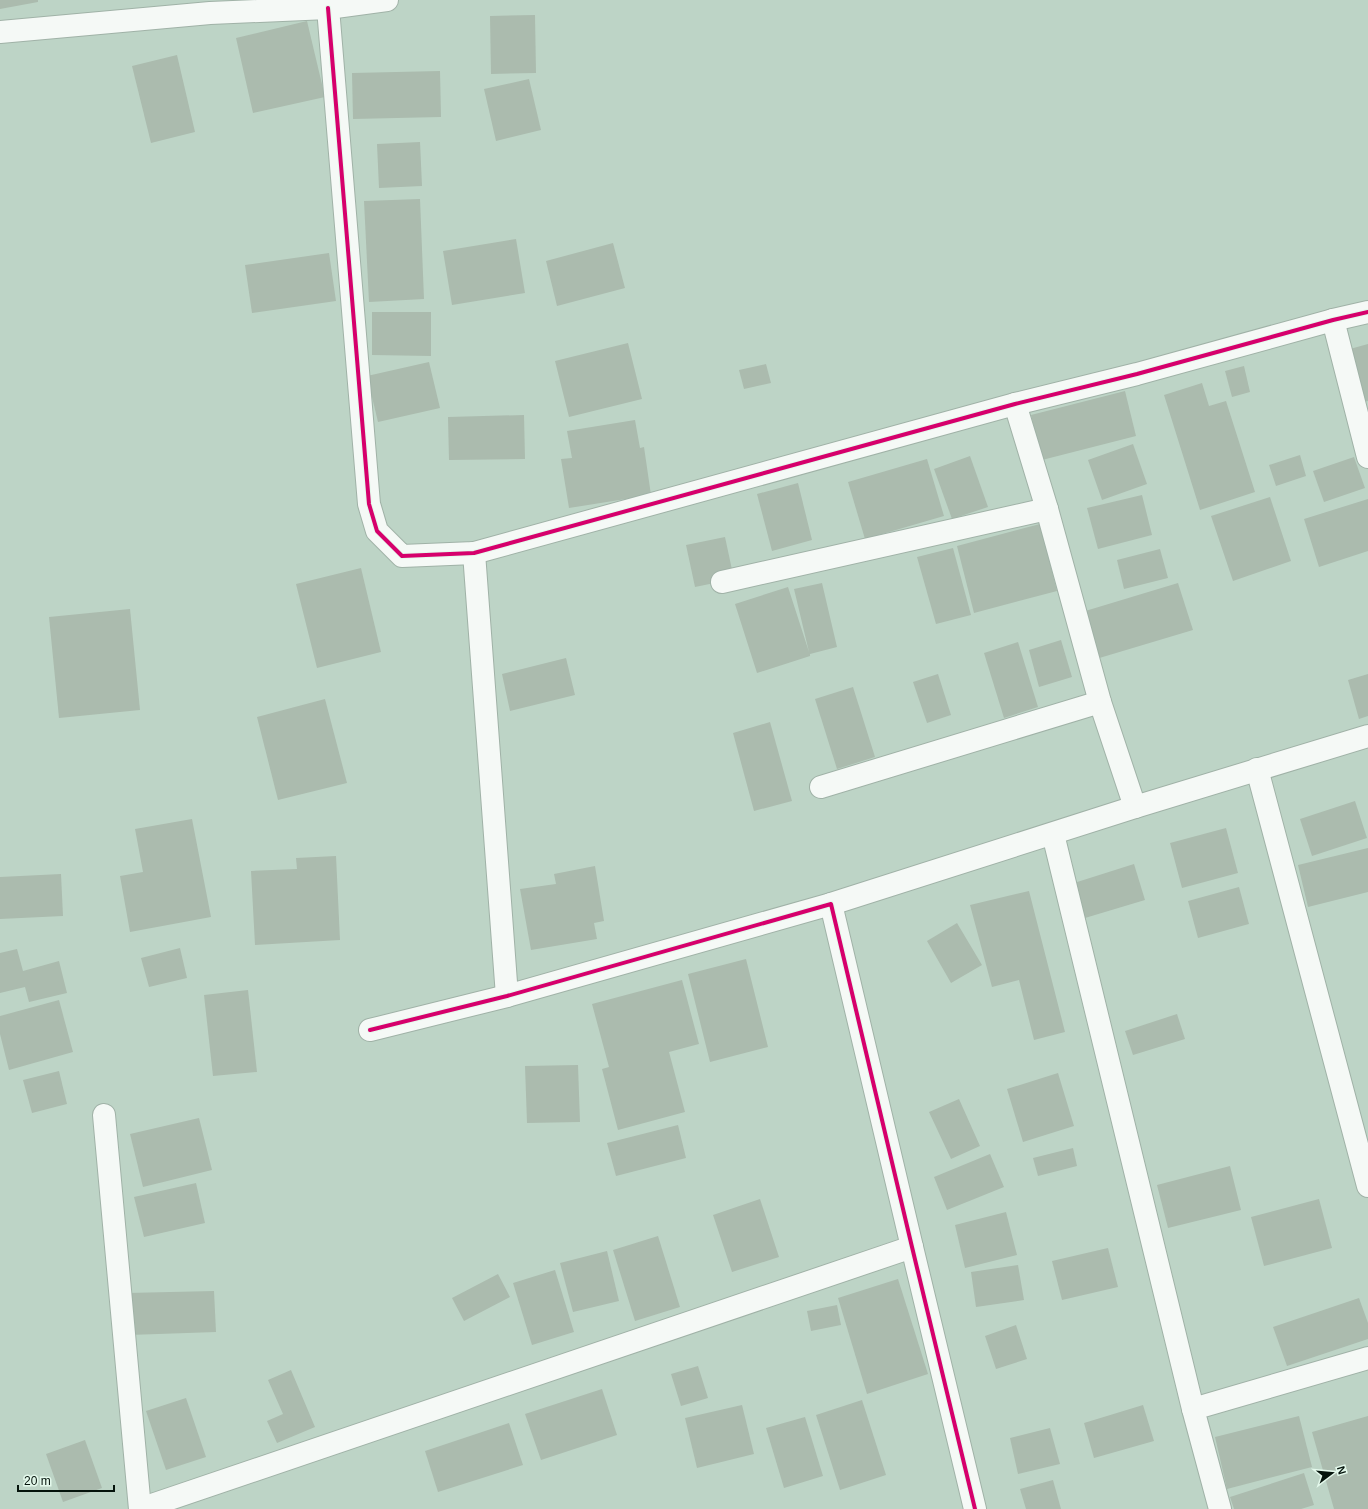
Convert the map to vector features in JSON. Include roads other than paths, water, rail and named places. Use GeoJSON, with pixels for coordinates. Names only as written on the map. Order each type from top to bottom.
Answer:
{"type":"FeatureCollection","features":[{"type":"Feature","properties":{"kind":"street"},"geometry":{"type":"LineString","coordinates":[[0,32],[210,7],[328,8],[387,0]]}},
{"type":"Feature","properties":{"kind":"street"},"geometry":{"type":"LineString","coordinates":[[328,8],[369,504],[377,531],[402,556],[474,554],[1015,404],[1138,374],[1333,320],[1368,312]]}},
{"type":"Feature","properties":{"kind":"street"},"geometry":{"type":"LineString","coordinates":[[1333,320],[1368,457]]}},
{"type":"Feature","properties":{"kind":"street"},"geometry":{"type":"LineString","coordinates":[[1015,404],[1047,509],[1100,702],[1135,807]]}},
{"type":"Feature","properties":{"kind":"street"},"geometry":{"type":"LineString","coordinates":[[722,582],[1047,509]]}},
{"type":"Feature","properties":{"kind":"street"},"geometry":{"type":"LineString","coordinates":[[474,554],[507,996]]}},
{"type":"Feature","properties":{"kind":"street"},"geometry":{"type":"LineString","coordinates":[[821,787],[1100,702]]}},
{"type":"Feature","properties":{"kind":"street"},"geometry":{"type":"LineString","coordinates":[[370,1030],[507,996],[831,904],[1135,807],[1368,736]]}},
{"type":"Feature","properties":{"kind":"street"},"geometry":{"type":"LineString","coordinates":[[1257,769],[1368,1186]]}},
{"type":"Feature","properties":{"kind":"street"},"geometry":{"type":"LineString","coordinates":[[1053,834],[1193,1409],[1220,1509]]}},
{"type":"Feature","properties":{"kind":"street"},"geometry":{"type":"LineString","coordinates":[[831,904],[975,1509]]}},
{"type":"Feature","properties":{"kind":"street"},"geometry":{"type":"LineString","coordinates":[[104,1115],[140,1509],[912,1247]]}},
{"type":"Feature","properties":{"kind":"street"},"geometry":{"type":"LineString","coordinates":[[1193,1409],[1368,1358]]}}]}
